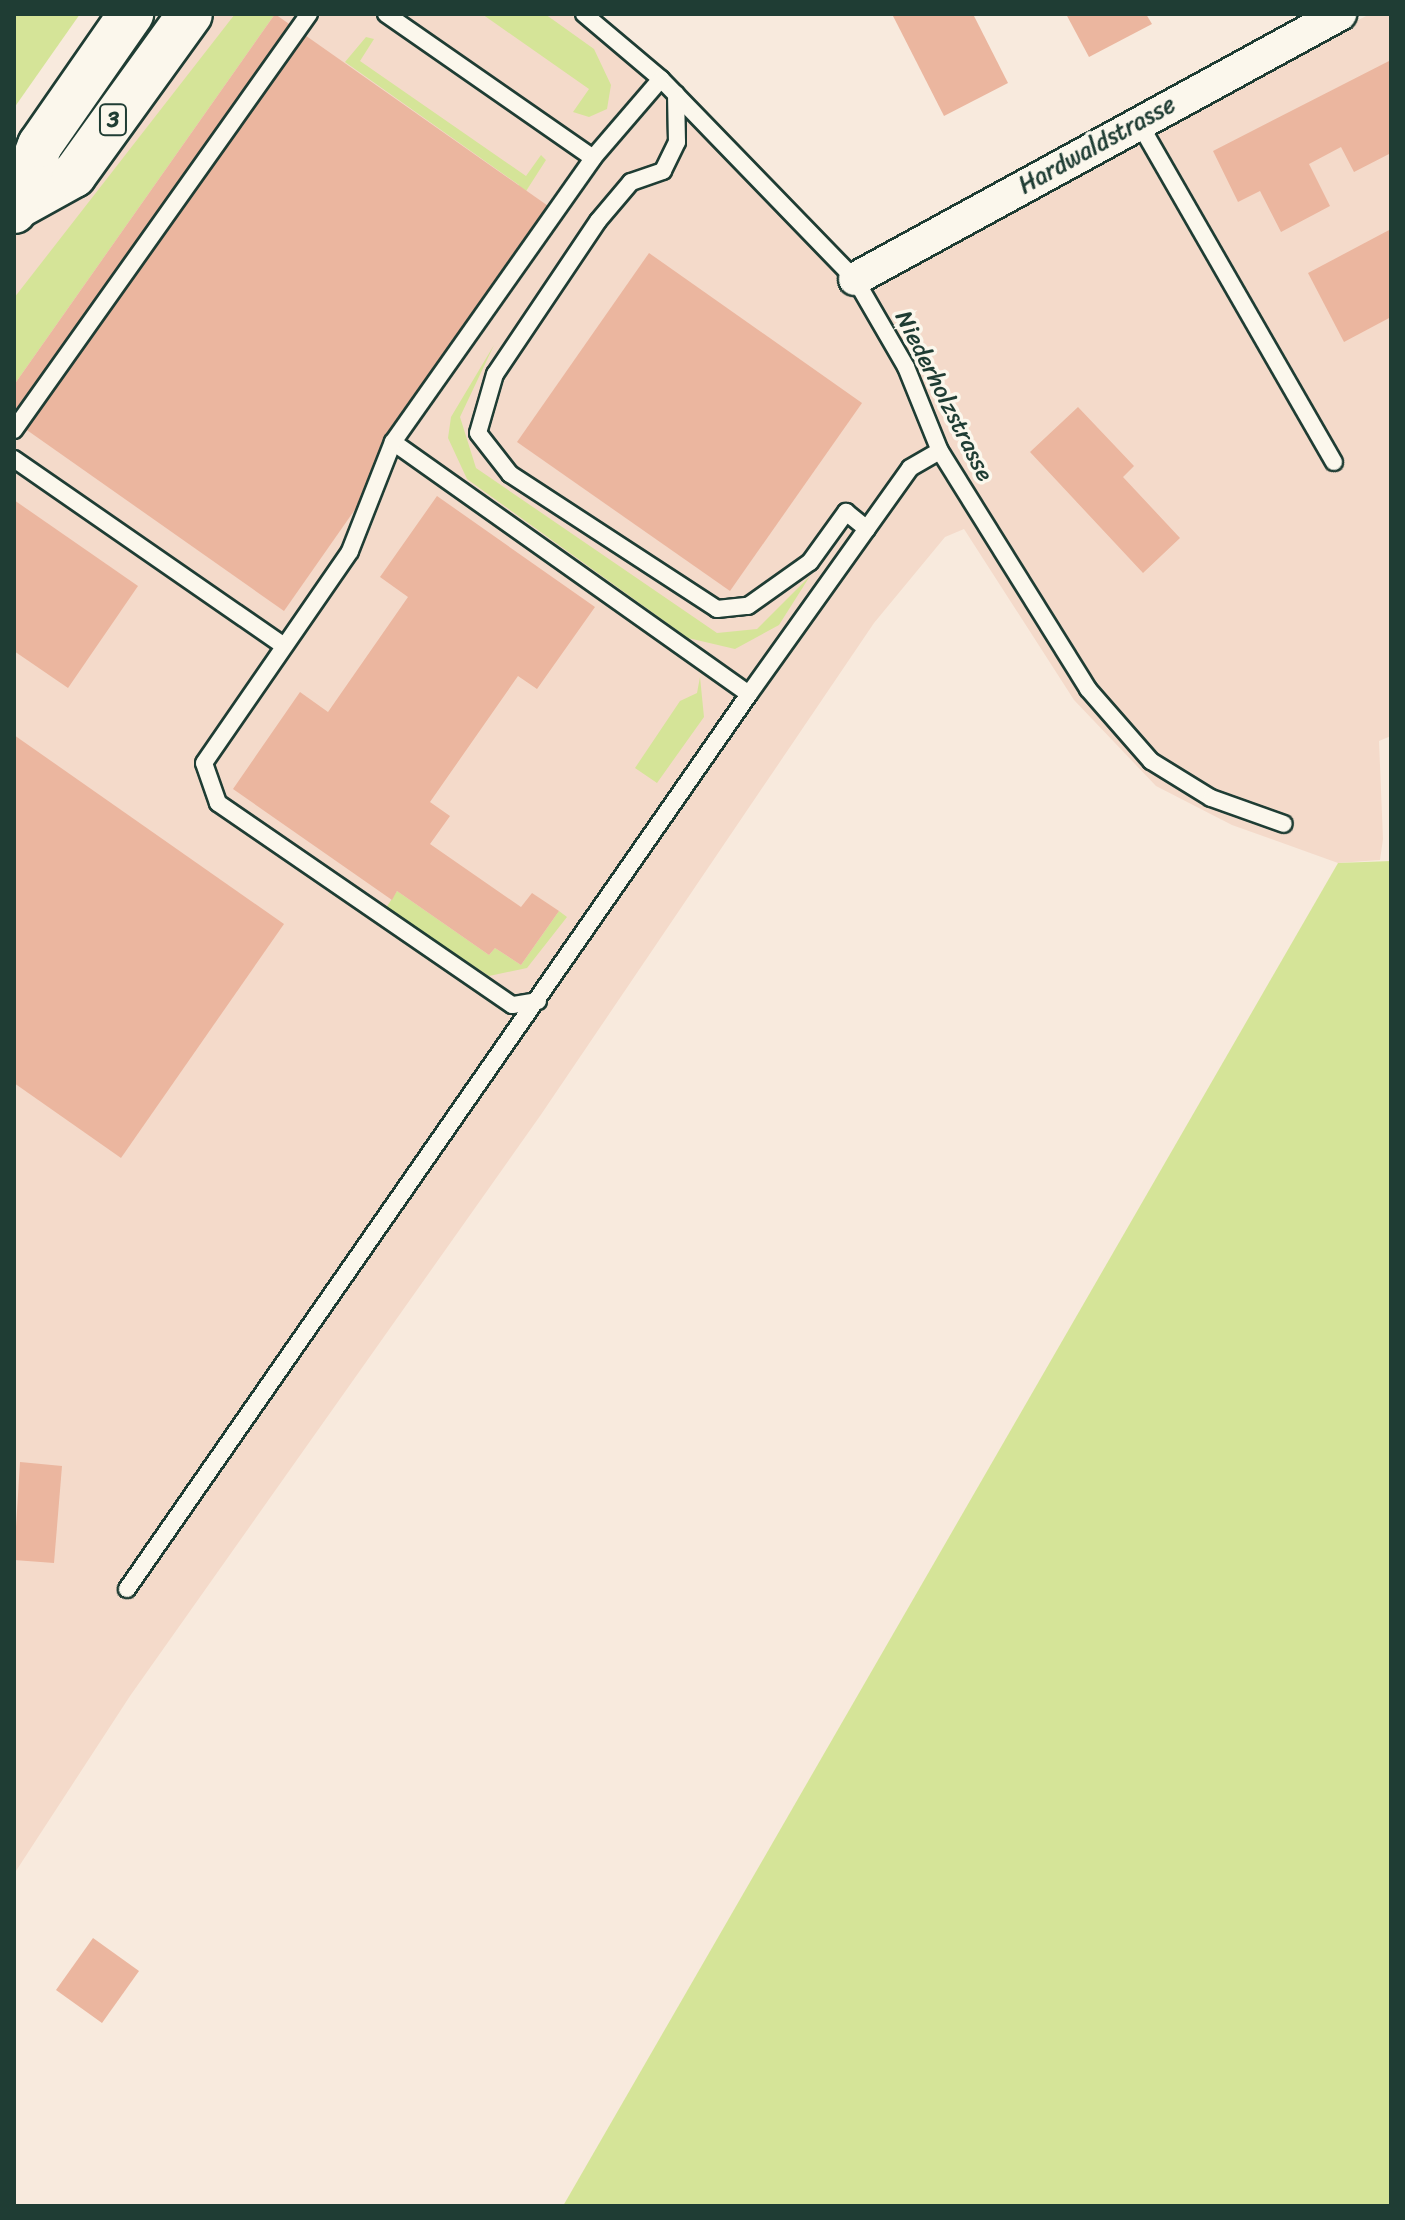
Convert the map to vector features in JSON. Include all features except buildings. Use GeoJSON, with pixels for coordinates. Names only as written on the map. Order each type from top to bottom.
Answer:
{"type":"FeatureCollection","features":[{"type":"Feature","properties":{"kind":"main road","name":"3"},"geometry":{"type":"LineString","coordinates":[[16,209],[40,145],[131,14]]}},
{"type":"Feature","properties":{"kind":"main road","name":"3"},"geometry":{"type":"LineString","coordinates":[[16,209],[74,175],[190,14]]}},
{"type":"Feature","properties":{"kind":"street","name":"Hardwaldstrasse"},"geometry":{"type":"LineString","coordinates":[[855,279],[1340,14]]}},
{"type":"Feature","properties":{"kind":"lane"},"geometry":{"type":"LineString","coordinates":[[14,430],[309,14]]}},
{"type":"Feature","properties":{"kind":"lane"},"geometry":{"type":"LineString","coordinates":[[386,14],[593,158]]}},
{"type":"Feature","properties":{"kind":"lane","name":"Niederholzstrasse"},"geometry":{"type":"LineString","coordinates":[[584,14],[661,79],[855,279],[906,367],[940,451],[1088,689],[1151,761],[1211,798],[1284,824]]}},
{"type":"Feature","properties":{"kind":"lane"},"geometry":{"type":"LineString","coordinates":[[538,1001],[512,1005],[209,792],[204,763],[211,747],[350,551],[393,442],[593,158],[661,79]]}},
{"type":"Feature","properties":{"kind":"lane"},"geometry":{"type":"LineString","coordinates":[[676,94],[677,142],[663,171],[631,182],[598,221],[495,374],[478,433],[490,457],[510,474],[717,609],[748,606],[810,562],[846,512],[867,529]]}},
{"type":"Feature","properties":{"kind":"lane"},"geometry":{"type":"LineString","coordinates":[[1139,123],[1334,462]]}},
{"type":"Feature","properties":{"kind":"lane"},"geometry":{"type":"LineString","coordinates":[[393,442],[749,694]]}},
{"type":"Feature","properties":{"kind":"lane"},"geometry":{"type":"LineString","coordinates":[[127,1589],[284,1354],[538,1001],[749,694],[910,468],[940,451]]}},
{"type":"Feature","properties":{"kind":"lane"},"geometry":{"type":"LineString","coordinates":[[14,459],[283,645]]}},
{"type":"Feature","properties":{"kind":"shaded area"},"geometry":{"type":"Polygon","coordinates":[[[189,14],[584,14],[855,279],[1370,14],[1391,14],[1391,736],[1379,741],[1383,839],[1380,860],[1338,863],[1232,825],[1156,786],[1074,700],[964,529],[945,537],[874,623],[540,1116],[130,1696],[14,1874],[14,212],[189,14]]]}},
{"type":"Feature","properties":{"kind":"green space"},"geometry":{"type":"Polygon","coordinates":[[[14,14],[80,14],[14,108],[14,14]]]}},
{"type":"Feature","properties":{"kind":"green space"},"geometry":{"type":"Polygon","coordinates":[[[235,14],[275,14],[14,385],[14,298],[235,14]]]}},
{"type":"Feature","properties":{"kind":"green space"},"geometry":{"type":"Polygon","coordinates":[[[482,14],[545,14],[594,49],[611,85],[607,109],[589,117],[573,112],[589,89],[482,14]]]}},
{"type":"Feature","properties":{"kind":"green space"},"geometry":{"type":"Polygon","coordinates":[[[366,37],[374,39],[360,61],[526,176],[541,155],[546,160],[496,238],[519,185],[345,62],[366,37]]]}},
{"type":"Feature","properties":{"kind":"green space"},"geometry":{"type":"Polygon","coordinates":[[[494,345],[460,417],[476,468],[717,633],[757,629],[810,576],[779,625],[735,649],[688,638],[467,479],[448,438],[451,417],[494,345]]]}},
{"type":"Feature","properties":{"kind":"green space"},"geometry":{"type":"Polygon","coordinates":[[[700,677],[704,717],[657,783],[635,768],[680,701],[697,693],[700,677]]]}},
{"type":"Feature","properties":{"kind":"green space"},"geometry":{"type":"Polygon","coordinates":[[[1391,861],[1391,2206],[563,2206],[1338,863],[1391,861]]]}},
{"type":"Feature","properties":{"kind":"green space"},"geometry":{"type":"Polygon","coordinates":[[[397,891],[489,955],[495,948],[521,965],[559,911],[567,917],[527,968],[489,976],[386,908],[397,891]]]}}]}
